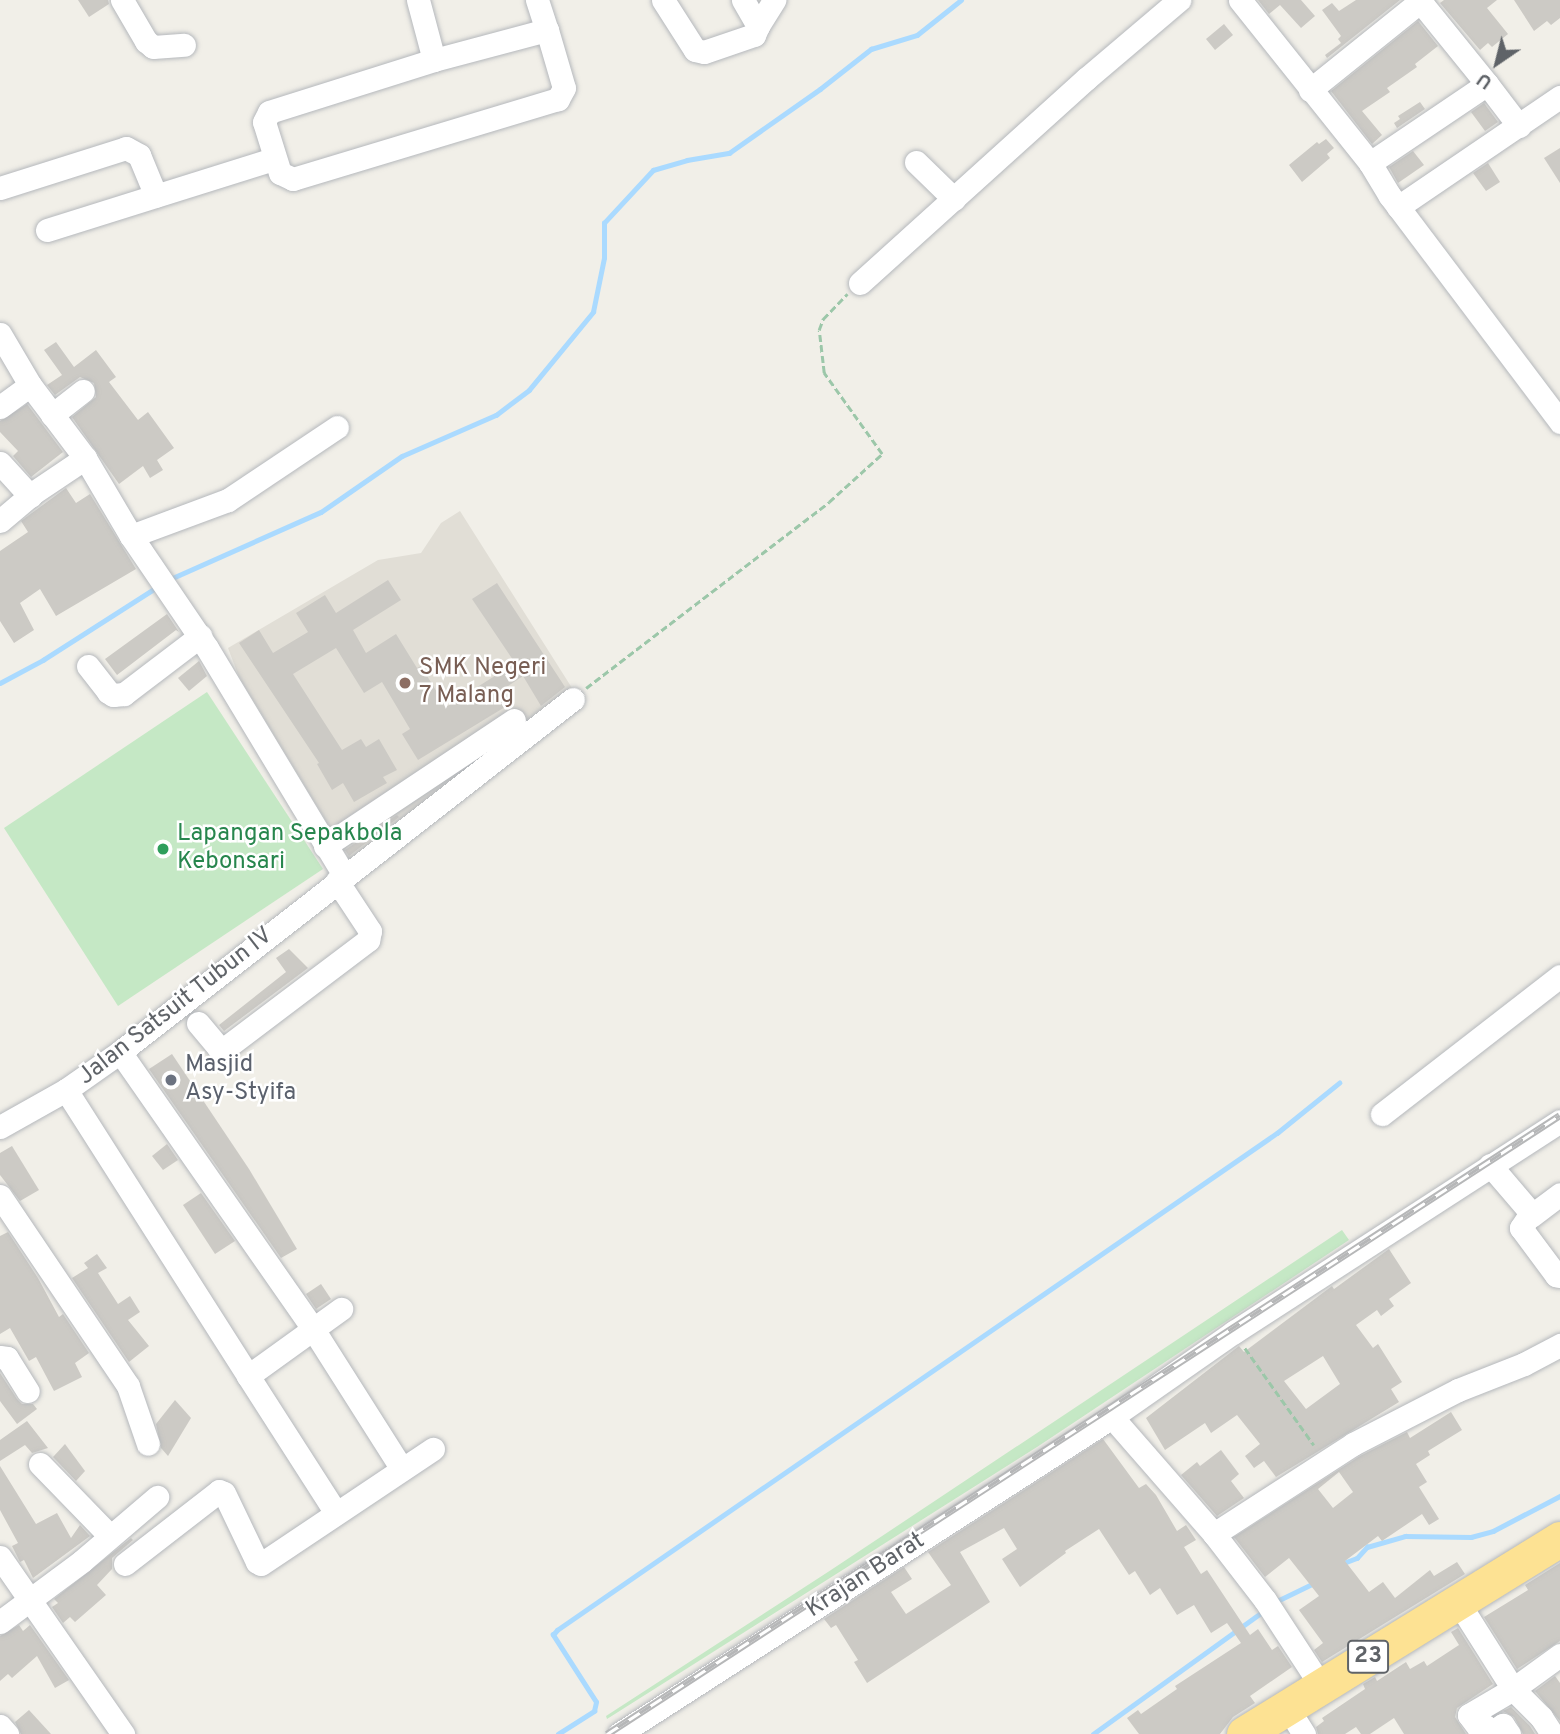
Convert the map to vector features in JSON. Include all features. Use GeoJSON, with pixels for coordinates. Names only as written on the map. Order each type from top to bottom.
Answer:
{"type":"FeatureCollection","features":[{"type":"Feature","properties":{"kind":"highway","name":"23"},"geometry":{"type":"LineString","coordinates":[[1244,1734],[1295,1721],[1321,1686],[1560,1539]]}},
{"type":"Feature","properties":{"kind":"street"},"geometry":{"type":"LineString","coordinates":[[122,0],[146,41],[153,47],[184,45]]}},
{"type":"Feature","properties":{"kind":"street"},"geometry":{"type":"LineString","coordinates":[[418,0],[434,60]]}},
{"type":"Feature","properties":{"kind":"street"},"geometry":{"type":"LineString","coordinates":[[537,0],[547,30],[564,88],[558,99],[293,179],[279,173],[264,122],[269,112],[434,60],[547,30]]}},
{"type":"Feature","properties":{"kind":"street"},"geometry":{"type":"LineString","coordinates":[[663,0],[698,52],[750,39],[774,0]]}},
{"type":"Feature","properties":{"kind":"street"},"geometry":{"type":"LineString","coordinates":[[743,0],[758,26]]}},
{"type":"Feature","properties":{"kind":"street"},"geometry":{"type":"LineString","coordinates":[[860,283],[1179,0]]}},
{"type":"Feature","properties":{"kind":"street"},"geometry":{"type":"LineString","coordinates":[[1240,0],[1370,163],[1398,207],[1560,422]]}},
{"type":"Feature","properties":{"kind":"street"},"geometry":{"type":"LineString","coordinates":[[1310,90],[1420,1],[1519,125]]}},
{"type":"Feature","properties":{"kind":"street"},"geometry":{"type":"LineString","coordinates":[[1370,163],[1487,84]]}},
{"type":"Feature","properties":{"kind":"street"},"geometry":{"type":"LineString","coordinates":[[1398,207],[1560,97]]}},
{"type":"Feature","properties":{"kind":"street"},"geometry":{"type":"LineString","coordinates":[[0,188],[126,148],[139,155],[156,196]]}},
{"type":"Feature","properties":{"kind":"street"},"geometry":{"type":"LineString","coordinates":[[47,230],[274,159]]}},
{"type":"Feature","properties":{"kind":"street"},"geometry":{"type":"LineString","coordinates":[[916,162],[954,199]]}},
{"type":"Feature","properties":{"kind":"street"},"geometry":{"type":"LineString","coordinates":[[0,334],[30,385],[85,458],[146,560],[200,636],[325,846],[370,931],[368,940],[224,1049],[218,1047],[198,1023]]}},
{"type":"Feature","properties":{"kind":"street"},"geometry":{"type":"LineString","coordinates":[[0,407],[30,385]]}},
{"type":"Feature","properties":{"kind":"street"},"geometry":{"type":"LineString","coordinates":[[52,415],[83,391]]}},
{"type":"Feature","properties":{"kind":"street"},"geometry":{"type":"LineString","coordinates":[[131,536],[229,500],[337,427]]}},
{"type":"Feature","properties":{"kind":"street"},"geometry":{"type":"LineString","coordinates":[[0,521],[30,496],[85,458]]}},
{"type":"Feature","properties":{"kind":"street"},"geometry":{"type":"LineString","coordinates":[[0,463],[30,496]]}},
{"type":"Feature","properties":{"kind":"street"},"geometry":{"type":"LineString","coordinates":[[88,666],[108,692],[117,696],[124,694],[200,636]]}},
{"type":"Feature","properties":{"kind":"street","name":"Jalan Satsuit Tubun IV"},"geometry":{"type":"LineString","coordinates":[[3,1120],[66,1090],[120,1052],[573,699]]}},
{"type":"Feature","properties":{"kind":"street"},"geometry":{"type":"LineString","coordinates":[[325,846],[514,720]]}},
{"type":"Feature","properties":{"kind":"street"},"geometry":{"type":"LineString","coordinates":[[412,788],[427,811]]}},
{"type":"Feature","properties":{"kind":"street"},"geometry":{"type":"LineString","coordinates":[[1382,1114],[1560,976]]}},
{"type":"Feature","properties":{"kind":"street"},"geometry":{"type":"LineString","coordinates":[[120,1052],[313,1329],[402,1469]]}},
{"type":"Feature","properties":{"kind":"street"},"geometry":{"type":"LineString","coordinates":[[66,1090],[336,1513]]}},
{"type":"Feature","properties":{"kind":"street","name":"Krajan Barat"},"geometry":{"type":"LineString","coordinates":[[620,1734],[1112,1417],[1234,1332],[1490,1165],[1558,1126]]}},
{"type":"Feature","properties":{"kind":"street"},"geometry":{"type":"LineString","coordinates":[[1490,1165],[1531,1216]]}},
{"type":"Feature","properties":{"kind":"street"},"geometry":{"type":"LineString","coordinates":[[1560,1194],[1531,1216],[1521,1228],[1556,1275],[1560,1276]]}},
{"type":"Feature","properties":{"kind":"street"},"geometry":{"type":"LineString","coordinates":[[0,1196],[128,1386],[148,1444]]}},
{"type":"Feature","properties":{"kind":"street"},"geometry":{"type":"LineString","coordinates":[[248,1376],[341,1309]]}},
{"type":"Feature","properties":{"kind":"street"},"geometry":{"type":"LineString","coordinates":[[1214,1534],[1353,1444],[1458,1390],[1524,1364],[1560,1345]]}},
{"type":"Feature","properties":{"kind":"street"},"geometry":{"type":"LineString","coordinates":[[0,1357],[7,1358],[29,1391]]}},
{"type":"Feature","properties":{"kind":"street"},"geometry":{"type":"LineString","coordinates":[[1112,1417],[1214,1534],[1270,1607],[1321,1686]]}},
{"type":"Feature","properties":{"kind":"street"},"geometry":{"type":"LineString","coordinates":[[125,1564],[219,1491],[225,1493],[259,1563],[433,1449]]}},
{"type":"Feature","properties":{"kind":"street"},"geometry":{"type":"LineString","coordinates":[[40,1464],[110,1536]]}},
{"type":"Feature","properties":{"kind":"street"},"geometry":{"type":"LineString","coordinates":[[0,1622],[157,1497]]}},
{"type":"Feature","properties":{"kind":"street"},"geometry":{"type":"LineString","coordinates":[[0,1557],[29,1601],[69,1653],[122,1734]]}},
{"type":"Feature","properties":{"kind":"street"},"geometry":{"type":"LineString","coordinates":[[1458,1602],[1513,1689],[1541,1717],[1552,1734]]}},
{"type":"Feature","properties":{"kind":"street"},"geometry":{"type":"LineString","coordinates":[[1509,1734],[1503,1725],[1491,1732],[1485,1726],[1478,1727],[1469,1715],[1513,1689],[1560,1655]]}},
{"type":"Feature","properties":{"kind":"street"},"geometry":{"type":"LineString","coordinates":[[0,1726],[7,1734]]}},
{"type":"Feature","properties":{"kind":"path"},"geometry":{"type":"LineString","coordinates":[[573,699],[829,502],[882,454],[829,381],[823,364],[819,330],[823,319],[860,283]]}},
{"type":"Feature","properties":{"kind":"path"},"geometry":{"type":"LineString","coordinates":[[1234,1332],[1327,1461]]}},
{"type":"Feature","properties":{"kind":"shaded area","name":"SMK Negeri 7 Malang"},"geometry":{"type":"Polygon","coordinates":[[[460,511],[572,688],[350,861],[239,677],[228,648],[378,560],[421,553],[441,523],[460,511]]]}},
{"type":"Feature","properties":{"kind":"green space","name":"Lapangan Sepakbola Kebonsari"},"geometry":{"type":"Polygon","coordinates":[[[207,692],[323,869],[118,1006],[4,828],[207,692]]]}},
{"type":"Feature","properties":{"kind":"green space"},"geometry":{"type":"Polygon","coordinates":[[[1342,1230],[1349,1240],[1037,1447],[607,1719],[606,1716],[831,1570],[1342,1230]]]}},
{"type":"Feature","properties":{"kind":"building"},"geometry":{"type":"Polygon","coordinates":[[[78,0],[108,0],[109,4],[89,17],[78,0]]]}},
{"type":"Feature","properties":{"kind":"building"},"geometry":{"type":"Polygon","coordinates":[[[1258,0],[1301,0],[1315,16],[1301,28],[1280,5],[1269,14],[1258,0]]]}},
{"type":"Feature","properties":{"kind":"building"},"geometry":{"type":"Polygon","coordinates":[[[1356,0],[1400,0],[1327,58],[1325,55],[1341,43],[1338,39],[1341,36],[1322,10],[1332,3],[1339,11],[1356,0]]]}},
{"type":"Feature","properties":{"kind":"building"},"geometry":{"type":"Polygon","coordinates":[[[1444,0],[1497,0],[1487,8],[1508,34],[1492,47],[1488,43],[1480,50],[1440,3],[1444,0]]]}},
{"type":"Feature","properties":{"kind":"building"},"geometry":{"type":"Polygon","coordinates":[[[1514,0],[1560,0],[1560,18],[1551,25],[1547,21],[1534,31],[1514,0]]]}},
{"type":"Feature","properties":{"kind":"building"},"geometry":{"type":"Polygon","coordinates":[[[1418,21],[1438,46],[1415,64],[1417,67],[1387,88],[1390,92],[1362,111],[1382,135],[1372,144],[1331,91],[1418,21]]]}},
{"type":"Feature","properties":{"kind":"building"},"geometry":{"type":"Polygon","coordinates":[[[1224,24],[1233,35],[1215,50],[1206,39],[1224,24]]]}},
{"type":"Feature","properties":{"kind":"building"},"geometry":{"type":"Polygon","coordinates":[[[1420,102],[1425,109],[1397,128],[1394,123],[1400,119],[1398,116],[1420,102]]]}},
{"type":"Feature","properties":{"kind":"building"},"geometry":{"type":"Polygon","coordinates":[[[1484,103],[1498,122],[1485,131],[1471,112],[1484,103]]]}},
{"type":"Feature","properties":{"kind":"building"},"geometry":{"type":"Polygon","coordinates":[[[1326,139],[1334,148],[1327,154],[1330,158],[1302,182],[1289,165],[1317,142],[1319,144],[1326,139]]]}},
{"type":"Feature","properties":{"kind":"building"},"geometry":{"type":"Polygon","coordinates":[[[1560,148],[1560,183],[1544,158],[1560,148]]]}},
{"type":"Feature","properties":{"kind":"building"},"geometry":{"type":"Polygon","coordinates":[[[1413,151],[1424,165],[1398,183],[1389,167],[1413,151]]]}},
{"type":"Feature","properties":{"kind":"building"},"geometry":{"type":"Polygon","coordinates":[[[1488,163],[1500,182],[1486,191],[1473,173],[1488,163]]]}},
{"type":"Feature","properties":{"kind":"building"},"geometry":{"type":"Polygon","coordinates":[[[56,342],[74,367],[96,350],[116,377],[109,382],[138,420],[148,412],[174,448],[157,460],[163,470],[150,478],[143,466],[119,484],[72,417],[96,397],[94,383],[80,377],[55,395],[47,385],[62,375],[44,350],[56,342]]]}},
{"type":"Feature","properties":{"kind":"building"},"geometry":{"type":"Polygon","coordinates":[[[27,404],[63,452],[31,477],[13,456],[18,451],[0,432],[0,421],[27,404]]]}},
{"type":"Feature","properties":{"kind":"building"},"geometry":{"type":"Polygon","coordinates":[[[66,488],[76,503],[90,494],[136,569],[56,616],[40,589],[20,603],[34,630],[14,643],[0,621],[0,551],[28,532],[21,521],[66,488]]]}},
{"type":"Feature","properties":{"kind":"building"},"geometry":{"type":"Polygon","coordinates":[[[388,580],[401,600],[353,630],[366,653],[396,634],[417,668],[421,666],[446,707],[515,663],[472,599],[497,583],[565,687],[541,706],[523,676],[502,690],[510,704],[418,760],[402,734],[410,729],[382,682],[364,693],[336,648],[293,674],[342,750],[361,739],[366,747],[379,739],[397,770],[383,777],[387,783],[354,802],[343,783],[332,790],[317,764],[319,763],[239,643],[259,630],[273,653],[308,632],[296,613],[325,595],[336,613],[388,580]]]}},
{"type":"Feature","properties":{"kind":"building"},"geometry":{"type":"Polygon","coordinates":[[[167,614],[179,632],[176,630],[117,675],[105,659],[167,614]]]}},
{"type":"Feature","properties":{"kind":"building"},"geometry":{"type":"Polygon","coordinates":[[[199,661],[207,676],[189,691],[178,678],[199,661]]]}},
{"type":"Feature","properties":{"kind":"building"},"geometry":{"type":"Polygon","coordinates":[[[397,815],[399,817],[349,856],[345,850],[397,815]]]}},
{"type":"Feature","properties":{"kind":"building"},"geometry":{"type":"Polygon","coordinates":[[[289,949],[308,968],[224,1031],[219,1025],[286,972],[276,958],[289,949]]]}},
{"type":"Feature","properties":{"kind":"building"},"geometry":{"type":"Polygon","coordinates":[[[172,1054],[249,1169],[297,1249],[281,1258],[149,1069],[172,1054]]]}},
{"type":"Feature","properties":{"kind":"building"},"geometry":{"type":"Polygon","coordinates":[[[167,1144],[178,1160],[163,1170],[152,1156],[167,1144]]]}},
{"type":"Feature","properties":{"kind":"building"},"geometry":{"type":"Polygon","coordinates":[[[12,1146],[39,1190],[20,1201],[0,1175],[0,1153],[12,1146]]]}},
{"type":"Feature","properties":{"kind":"building"},"geometry":{"type":"Polygon","coordinates":[[[201,1193],[235,1241],[215,1254],[183,1205],[201,1193]]]}},
{"type":"Feature","properties":{"kind":"building"},"geometry":{"type":"Polygon","coordinates":[[[8,1232],[59,1317],[63,1314],[89,1353],[75,1363],[82,1377],[54,1391],[36,1357],[29,1361],[10,1328],[0,1334],[0,1236],[8,1232]]]}},
{"type":"Feature","properties":{"kind":"building"},"geometry":{"type":"Polygon","coordinates":[[[1389,1249],[1411,1283],[1389,1299],[1394,1306],[1381,1316],[1377,1310],[1356,1325],[1373,1348],[1378,1344],[1402,1382],[1391,1389],[1399,1402],[1276,1477],[1264,1461],[1254,1468],[1245,1456],[1260,1444],[1237,1415],[1211,1433],[1205,1423],[1165,1450],[1146,1418],[1239,1346],[1244,1352],[1332,1286],[1334,1289],[1389,1249]],[[1323,1356],[1284,1381],[1306,1409],[1340,1384],[1323,1356]]]}},
{"type":"Feature","properties":{"kind":"building"},"geometry":{"type":"Polygon","coordinates":[[[97,1254],[107,1268],[98,1273],[118,1304],[130,1296],[140,1312],[128,1320],[149,1346],[129,1362],[72,1278],[88,1268],[84,1263],[97,1254]]]}},
{"type":"Feature","properties":{"kind":"building"},"geometry":{"type":"Polygon","coordinates":[[[321,1284],[331,1299],[316,1309],[306,1294],[321,1284]]]}},
{"type":"Feature","properties":{"kind":"building"},"geometry":{"type":"Polygon","coordinates":[[[0,1373],[22,1404],[33,1404],[37,1409],[17,1424],[0,1401],[0,1373]]]}},
{"type":"Feature","properties":{"kind":"building"},"geometry":{"type":"Polygon","coordinates":[[[175,1400],[191,1418],[168,1456],[161,1448],[156,1424],[175,1400]]]}},
{"type":"Feature","properties":{"kind":"building"},"geometry":{"type":"Polygon","coordinates":[[[1451,1412],[1462,1430],[1428,1451],[1430,1455],[1416,1464],[1427,1482],[1419,1487],[1439,1519],[1429,1525],[1422,1514],[1382,1541],[1378,1536],[1345,1561],[1369,1592],[1383,1582],[1395,1598],[1430,1570],[1434,1576],[1457,1562],[1465,1574],[1322,1662],[1314,1650],[1323,1643],[1299,1610],[1319,1596],[1289,1558],[1265,1577],[1234,1537],[1360,1456],[1407,1432],[1410,1438],[1451,1412]],[[1339,1472],[1318,1489],[1333,1508],[1353,1492],[1339,1472]]]}},
{"type":"Feature","properties":{"kind":"building"},"geometry":{"type":"Polygon","coordinates":[[[27,1421],[48,1448],[32,1453],[25,1445],[0,1461],[0,1440],[27,1421]]]}},
{"type":"Feature","properties":{"kind":"building"},"geometry":{"type":"Polygon","coordinates":[[[1103,1439],[1139,1488],[1146,1484],[1156,1495],[1177,1531],[1186,1525],[1196,1540],[1184,1547],[1201,1574],[1207,1570],[1250,1635],[1258,1629],[1272,1650],[1278,1646],[1292,1667],[1250,1696],[1255,1703],[1233,1717],[1220,1734],[1139,1734],[1127,1718],[1138,1710],[1141,1714],[1177,1689],[1175,1686],[1241,1643],[1227,1623],[1211,1633],[1194,1605],[1177,1615],[1160,1588],[1150,1595],[1135,1571],[1129,1575],[1099,1529],[1065,1551],[1066,1553],[1020,1587],[1002,1559],[1017,1549],[1004,1528],[960,1552],[990,1602],[867,1683],[854,1662],[858,1660],[836,1625],[831,1628],[824,1619],[904,1567],[912,1579],[891,1592],[906,1614],[951,1585],[928,1552],[1103,1439]]]}},
{"type":"Feature","properties":{"kind":"building"},"geometry":{"type":"Polygon","coordinates":[[[65,1444],[85,1471],[76,1481],[53,1457],[65,1444]]]}},
{"type":"Feature","properties":{"kind":"building"},"geometry":{"type":"Polygon","coordinates":[[[1221,1450],[1239,1474],[1231,1481],[1244,1498],[1217,1516],[1181,1475],[1197,1462],[1200,1466],[1221,1450]]]}},
{"type":"Feature","properties":{"kind":"building"},"geometry":{"type":"Polygon","coordinates":[[[0,1466],[36,1524],[57,1513],[71,1538],[80,1525],[90,1536],[33,1578],[24,1560],[20,1562],[12,1546],[18,1543],[0,1510],[0,1466]]]}},
{"type":"Feature","properties":{"kind":"building"},"geometry":{"type":"Polygon","coordinates":[[[131,1538],[133,1540],[112,1558],[112,1569],[97,1585],[106,1595],[75,1622],[70,1617],[63,1623],[52,1607],[58,1603],[54,1599],[131,1538]]]}},
{"type":"Feature","properties":{"kind":"building"},"geometry":{"type":"Polygon","coordinates":[[[1560,1563],[1560,1641],[1517,1669],[1484,1617],[1528,1590],[1525,1585],[1560,1563]]]}},
{"type":"Feature","properties":{"kind":"building"},"geometry":{"type":"Polygon","coordinates":[[[19,1625],[23,1631],[30,1625],[69,1680],[55,1688],[37,1656],[12,1678],[8,1674],[0,1681],[0,1636],[19,1625]]]}},
{"type":"Feature","properties":{"kind":"building"},"geometry":{"type":"Polygon","coordinates":[[[1458,1628],[1493,1684],[1457,1708],[1455,1717],[1466,1734],[1404,1734],[1394,1718],[1370,1734],[1361,1734],[1356,1727],[1345,1734],[1318,1734],[1316,1727],[1324,1721],[1322,1718],[1365,1689],[1363,1684],[1375,1677],[1377,1681],[1406,1662],[1410,1669],[1424,1661],[1427,1666],[1459,1645],[1451,1632],[1458,1628]]]}},
{"type":"Feature","properties":{"kind":"building"},"geometry":{"type":"Polygon","coordinates":[[[1555,1676],[1560,1683],[1560,1721],[1535,1691],[1555,1676]]]}},
{"type":"Feature","properties":{"kind":"building"},"geometry":{"type":"Polygon","coordinates":[[[1511,1707],[1535,1734],[1523,1734],[1514,1717],[1503,1711],[1511,1707]]]}},
{"type":"Feature","properties":{"kind":"building"},"geometry":{"type":"Polygon","coordinates":[[[29,1710],[51,1734],[21,1734],[15,1722],[29,1710]]]}},
{"type":"Feature","properties":{"kind":"waterway"},"geometry":{"type":"LineString","coordinates":[[168,580],[321,512],[402,456],[496,415],[529,390],[593,312],[604,258],[604,223],[653,170],[687,160],[729,153],[820,89],[871,49],[917,35],[961,0]]}},
{"type":"Feature","properties":{"kind":"waterway"},"geometry":{"type":"LineString","coordinates":[[0,683],[43,660],[157,587]]}},
{"type":"Feature","properties":{"kind":"waterway"},"geometry":{"type":"LineString","coordinates":[[558,1734],[594,1711],[596,1702],[553,1635],[557,1630],[1277,1133],[1339,1083]]}},
{"type":"Feature","properties":{"kind":"waterway"},"geometry":{"type":"LineString","coordinates":[[1341,1564],[1357,1558],[1367,1547],[1405,1536],[1471,1537],[1493,1531],[1560,1496]]}},
{"type":"Feature","properties":{"kind":"waterway"},"geometry":{"type":"LineString","coordinates":[[1275,1602],[1314,1583]]}},
{"type":"Feature","properties":{"kind":"waterway"},"geometry":{"type":"LineString","coordinates":[[1093,1734],[1262,1612]]}},
{"type":"Feature","properties":{"kind":"railway"},"geometry":{"type":"LineString","coordinates":[[607,1734],[1560,1115]]}},
{"type":"Feature","properties":{"kind":"place","name":"SMK Negeri 7 Malang"},"geometry":{"type":"Point","coordinates":[405,683]}},
{"type":"Feature","properties":{"kind":"place","name":"Lapangan Sepakbola Kebonsari"},"geometry":{"type":"Point","coordinates":[163,849]}},
{"type":"Feature","properties":{"kind":"place","name":"Masjid Asy-Styifa"},"geometry":{"type":"Point","coordinates":[171,1080]}}]}
